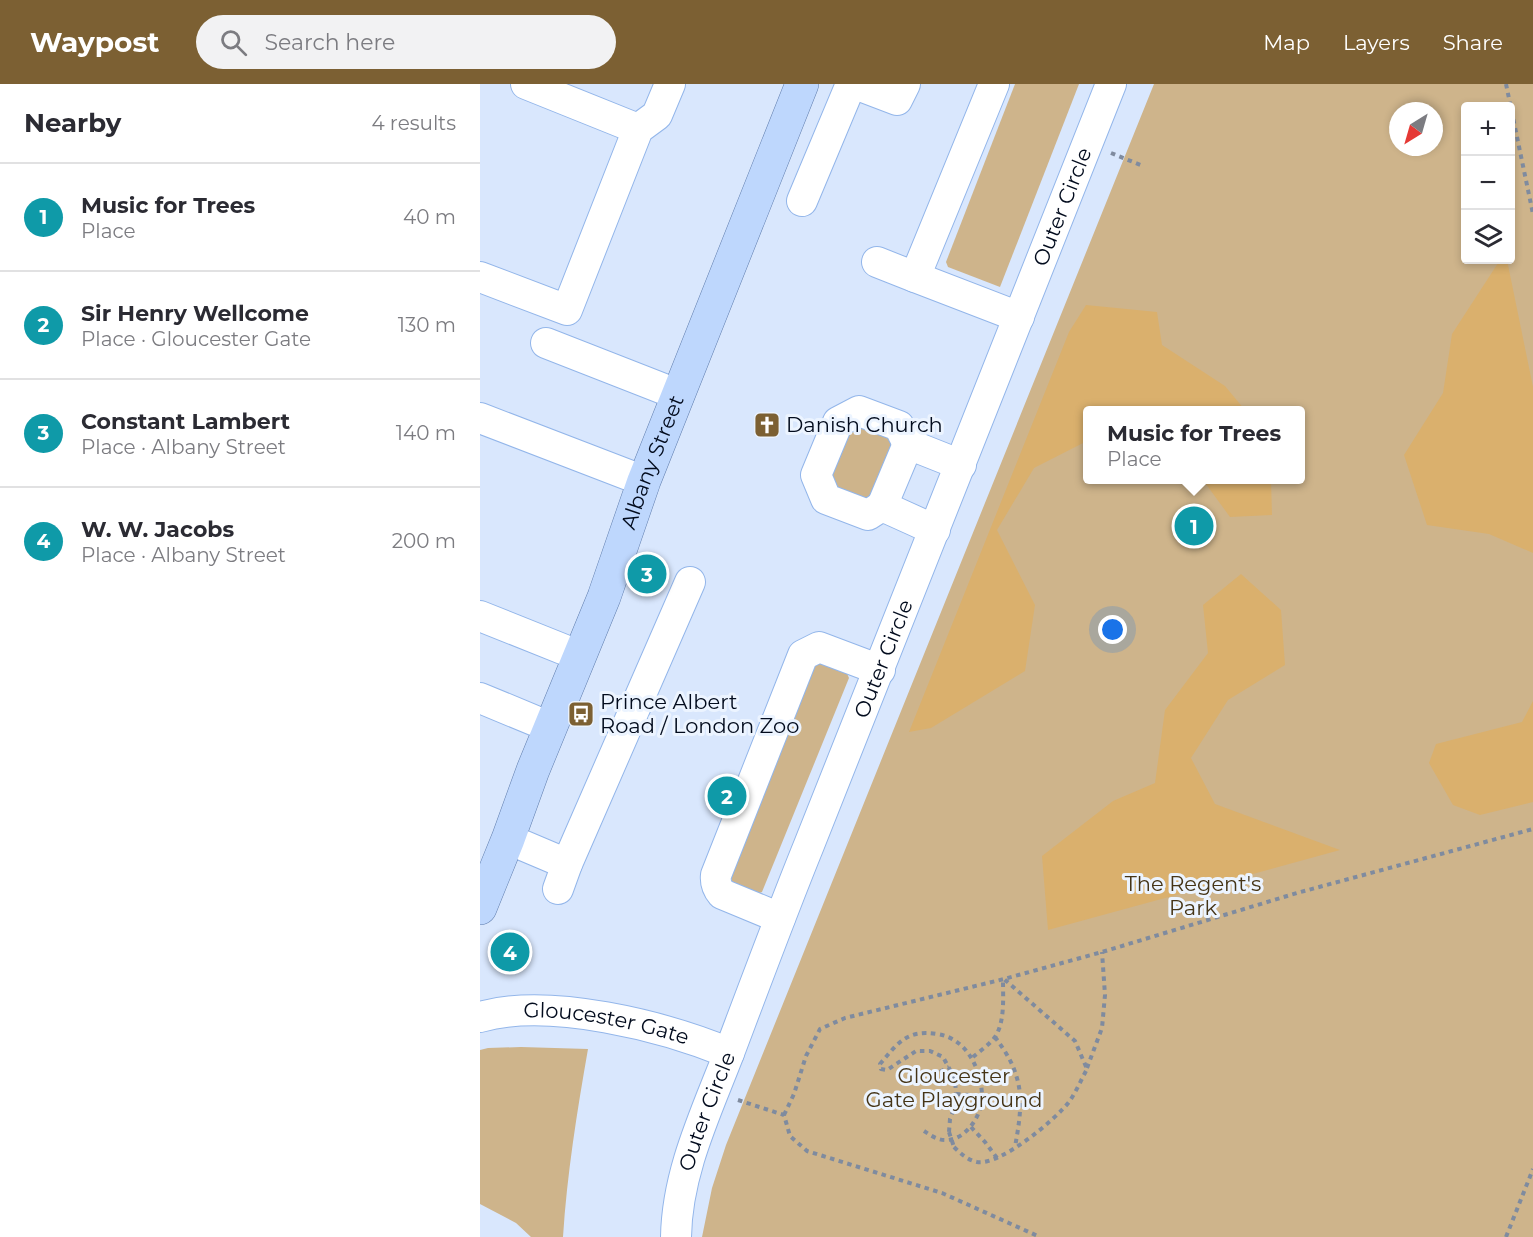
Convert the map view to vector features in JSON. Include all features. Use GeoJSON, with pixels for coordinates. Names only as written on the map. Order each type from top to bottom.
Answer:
{"type":"FeatureCollection","features":[{"type":"Feature","properties":{"kind":"main road","name":"Albany Street"},"geometry":{"type":"LineString","coordinates":[[480,908],[802,84]]}},
{"type":"Feature","properties":{"kind":"street"},"geometry":{"type":"LineString","coordinates":[[526,84],[638,129]]}},
{"type":"Feature","properties":{"kind":"street"},"geometry":{"type":"LineString","coordinates":[[493,277],[567,310],[638,129],[657,115],[670,84]]}},
{"type":"Feature","properties":{"kind":"street"},"geometry":{"type":"LineString","coordinates":[[802,201],[853,84],[897,100],[905,84]]}},
{"type":"Feature","properties":{"kind":"street"},"geometry":{"type":"LineString","coordinates":[[915,277],[994,84]]}},
{"type":"Feature","properties":{"kind":"street","name":"Outer Circle"},"geometry":{"type":"LineString","coordinates":[[676,1237],[682,1184],[689,1158],[780,918],[1111,84]]}},
{"type":"Feature","properties":{"kind":"street"},"geometry":{"type":"LineString","coordinates":[[877,262],[1019,317]]}},
{"type":"Feature","properties":{"kind":"street"},"geometry":{"type":"LineString","coordinates":[[546,343],[679,395]]}},
{"type":"Feature","properties":{"kind":"street"},"geometry":{"type":"LineString","coordinates":[[908,444],[882,506],[868,515],[826,499],[816,475],[838,422],[859,411],[899,426],[908,444],[961,465]]}},
{"type":"Feature","properties":{"kind":"street"},"geometry":{"type":"LineString","coordinates":[[480,418],[645,481]]}},
{"type":"Feature","properties":{"kind":"street"},"geometry":{"type":"LineString","coordinates":[[882,506],[935,530]]}},
{"type":"Feature","properties":{"kind":"street"},"geometry":{"type":"LineString","coordinates":[[508,839],[563,876],[690,582]]}},
{"type":"Feature","properties":{"kind":"street"},"geometry":{"type":"LineString","coordinates":[[480,615],[580,656]]}},
{"type":"Feature","properties":{"kind":"street"},"geometry":{"type":"LineString","coordinates":[[780,918],[722,894],[718,889],[716,874],[803,655],[819,647],[880,670]]}},
{"type":"Feature","properties":{"kind":"street"},"geometry":{"type":"LineString","coordinates":[[480,698],[550,727]]}},
{"type":"Feature","properties":{"kind":"street","name":"Gloucester Gate"},"geometry":{"type":"LineString","coordinates":[[480,1017],[523,1010],[591,1015],[624,1020],[664,1031],[729,1053]]}},
{"type":"Feature","properties":{"kind":"path"},"geometry":{"type":"LineString","coordinates":[[1506,84],[1533,214]]}},
{"type":"Feature","properties":{"kind":"path"},"geometry":{"type":"LineString","coordinates":[[1088,144],[1143,166]]}},
{"type":"Feature","properties":{"kind":"path"},"geometry":{"type":"LineString","coordinates":[[1040,1237],[942,1193],[807,1151],[789,1136],[784,1115],[794,1094],[806,1056],[820,1029],[845,1018],[1004,979],[1102,952],[1297,892],[1533,829]]}},
{"type":"Feature","properties":{"kind":"path"},"geometry":{"type":"LineString","coordinates":[[924,1131],[932,1137],[944,1140],[958,1137],[971,1127],[981,1106],[982,1096],[979,1076],[972,1057],[959,1043],[946,1035],[924,1032],[912,1034],[896,1045],[880,1064],[881,1069],[887,1070],[916,1051],[930,1052],[943,1058],[954,1080],[956,1094],[949,1132],[954,1147],[963,1156],[979,1162],[997,1158],[1035,1135],[1068,1102],[1087,1069],[1102,1028],[1105,995],[1102,952]]}},
{"type":"Feature","properties":{"kind":"path"},"geometry":{"type":"LineString","coordinates":[[972,1057],[995,1037],[1001,1018],[1004,979]]}},
{"type":"Feature","properties":{"kind":"path"},"geometry":{"type":"LineString","coordinates":[[1004,979],[1075,1041],[1087,1069]]}},
{"type":"Feature","properties":{"kind":"path"},"geometry":{"type":"LineString","coordinates":[[995,1037],[1016,1074],[1020,1119],[1015,1147]]}},
{"type":"Feature","properties":{"kind":"path"},"geometry":{"type":"LineString","coordinates":[[932,1076],[949,1067]]}},
{"type":"Feature","properties":{"kind":"path"},"geometry":{"type":"LineString","coordinates":[[956,1094],[982,1096]]}},
{"type":"Feature","properties":{"kind":"path"},"geometry":{"type":"LineString","coordinates":[[738,1100],[784,1115]]}},
{"type":"Feature","properties":{"kind":"path"},"geometry":{"type":"LineString","coordinates":[[971,1127],[997,1158]]}},
{"type":"Feature","properties":{"kind":"path"},"geometry":{"type":"LineString","coordinates":[[1506,1237],[1533,1169]]}},
{"type":"Feature","properties":{"kind":"green space"},"geometry":{"type":"Polygon","coordinates":[[[1015,84],[1079,84],[1000,287],[948,267],[946,262],[1015,84]]]}},
{"type":"Feature","properties":{"kind":"green space","name":"The Regent's Park"},"geometry":{"type":"Polygon","coordinates":[[[1154,84],[1533,84],[1533,1237],[702,1237],[712,1188],[726,1145],[1154,84]]]}},
{"type":"Feature","properties":{"kind":"green space"},"geometry":{"type":"Polygon","coordinates":[[[859,424],[890,436],[894,444],[873,498],[864,503],[831,491],[830,477],[847,431],[859,424]]]}},
{"type":"Feature","properties":{"kind":"green space"},"geometry":{"type":"Polygon","coordinates":[[[819,660],[846,671],[849,678],[762,892],[757,894],[733,884],[731,877],[813,665],[819,660]]]}},
{"type":"Feature","properties":{"kind":"green space"},"geometry":{"type":"Polygon","coordinates":[[[521,1047],[588,1049],[573,1143],[563,1237],[531,1237],[516,1223],[480,1204],[480,1050],[521,1047]]]}},
{"type":"Feature","properties":{"kind":"shaded area"},"geometry":{"type":"Polygon","coordinates":[[[1497,264],[1508,264],[1533,387],[1533,553],[1489,534],[1427,525],[1404,455],[1443,393],[1452,334],[1497,264]]]}},
{"type":"Feature","properties":{"kind":"shaded area"},"geometry":{"type":"Polygon","coordinates":[[[1086,305],[1157,312],[1162,345],[1225,386],[1242,406],[1083,406],[1083,443],[1034,468],[997,530],[1035,605],[1025,671],[931,728],[909,732],[1069,332],[1086,305]]]}},
{"type":"Feature","properties":{"kind":"shaded area"},"geometry":{"type":"Polygon","coordinates":[[[1206,484],[1271,484],[1272,515],[1230,517],[1206,484]]]}},
{"type":"Feature","properties":{"kind":"shaded area"},"geometry":{"type":"Polygon","coordinates":[[[1241,574],[1281,610],[1285,665],[1228,700],[1191,758],[1215,804],[1340,850],[1048,930],[1042,856],[1113,801],[1155,783],[1165,710],[1208,653],[1203,605],[1241,574]]]}},
{"type":"Feature","properties":{"kind":"shaded area"},"geometry":{"type":"Polygon","coordinates":[[[1533,701],[1533,802],[1480,815],[1453,805],[1429,763],[1436,744],[1522,722],[1533,701]]]}},
{"type":"Feature","properties":{"kind":"place","name":"Danish Church"},"geometry":{"type":"Point","coordinates":[767,425]}},
{"type":"Feature","properties":{"kind":"place","name":"Music for Trees"},"geometry":{"type":"Point","coordinates":[1194,526]}},
{"type":"Feature","properties":{"kind":"place","name":"Constant Lambert"},"geometry":{"type":"Point","coordinates":[647,574]}},
{"type":"Feature","properties":{"kind":"place","name":"Prince Albert Road / London Zoo"},"geometry":{"type":"Point","coordinates":[581,714]}},
{"type":"Feature","properties":{"kind":"place","name":"Sir Henry Wellcome"},"geometry":{"type":"Point","coordinates":[727,796]}},
{"type":"Feature","properties":{"kind":"place","name":"W. W. Jacobs"},"geometry":{"type":"Point","coordinates":[510,952]}},
{"type":"Feature","properties":{"kind":"park label","name":"Gloucester Gate Playground"},"geometry":{"type":"Point","coordinates":[954,1088]}}]}
